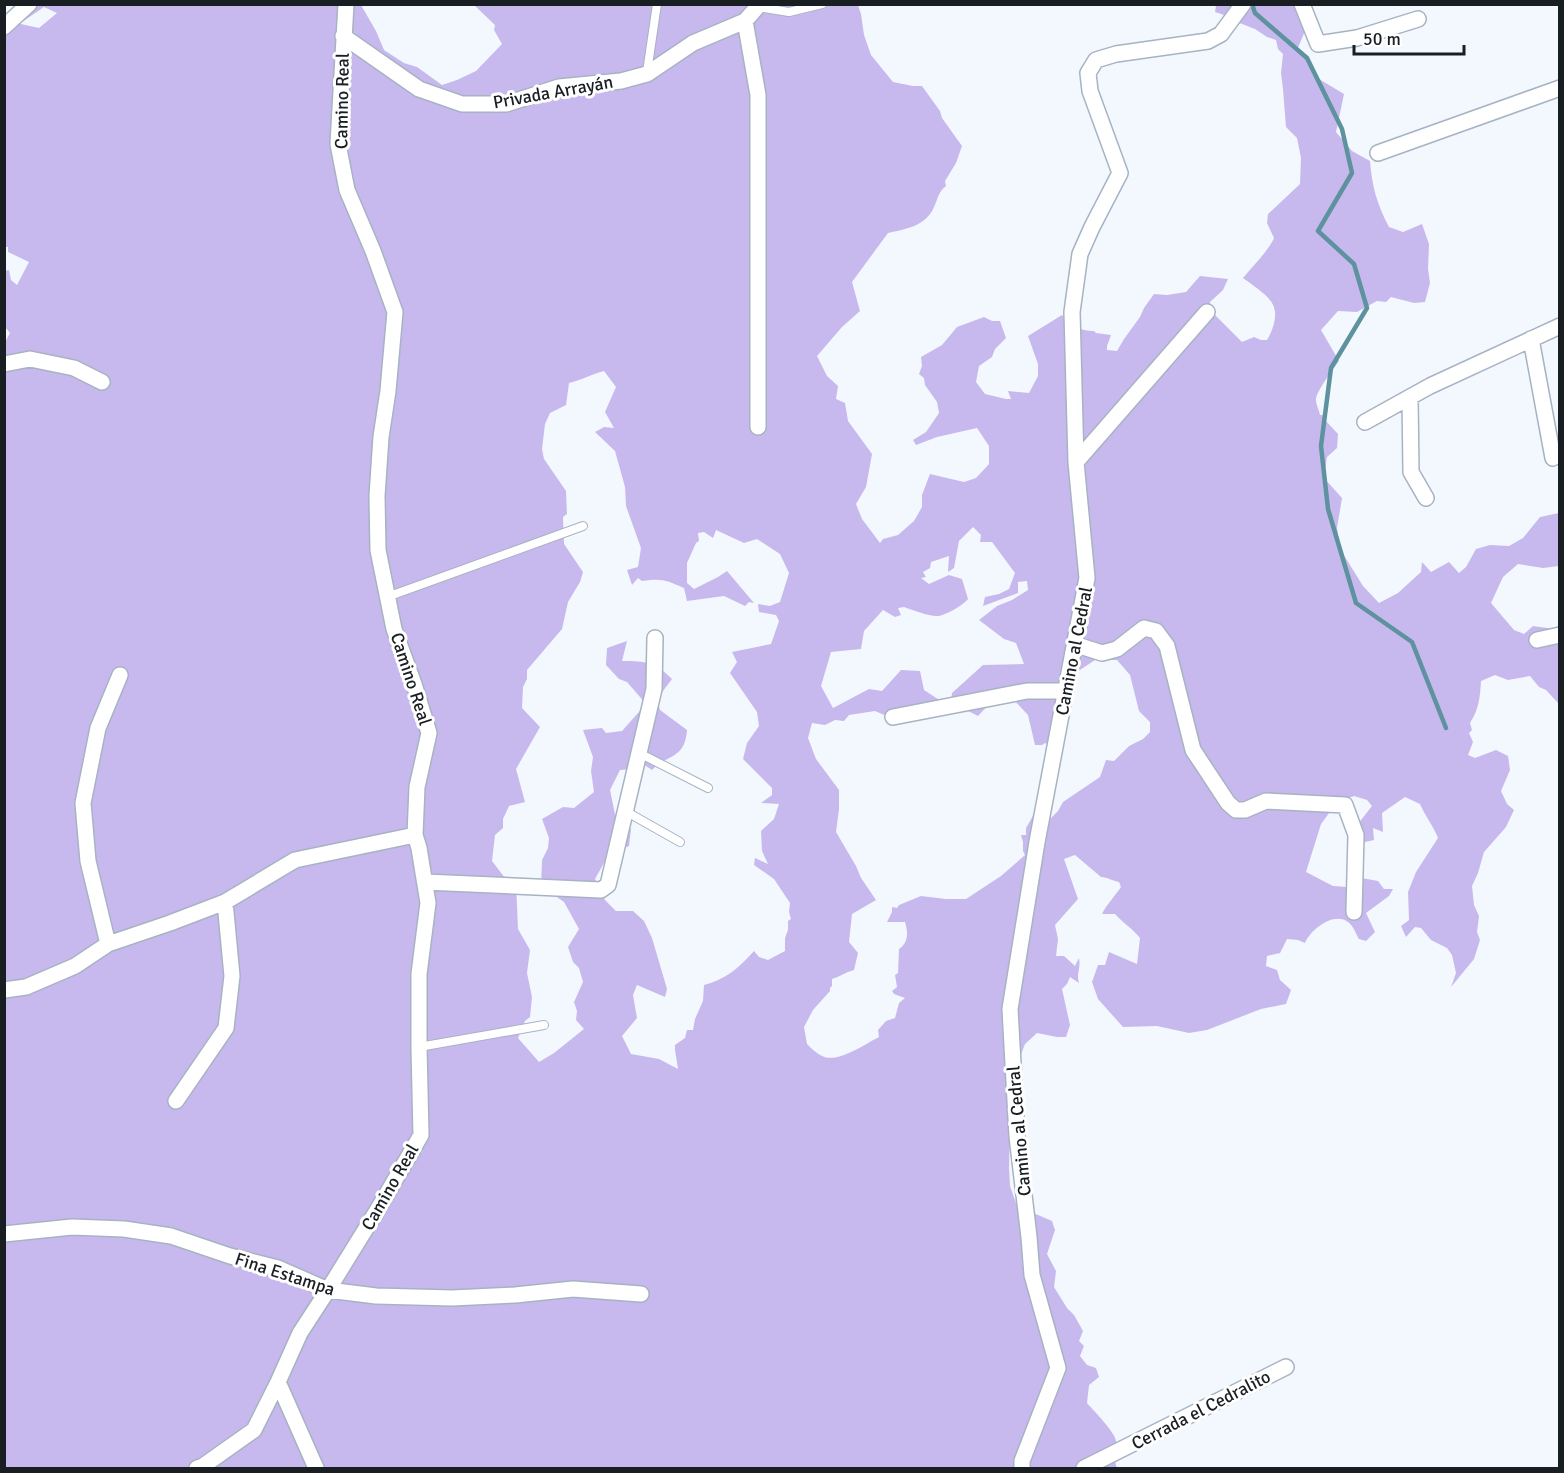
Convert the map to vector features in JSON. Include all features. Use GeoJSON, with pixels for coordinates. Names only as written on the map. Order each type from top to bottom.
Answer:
{"type":"FeatureCollection","features":[{"type":"Feature","properties":{"kind":"street"},"geometry":{"type":"LineString","coordinates":[[4,27],[29,4]]}},
{"type":"Feature","properties":{"kind":"street","name":"Camino Real"},"geometry":{"type":"LineString","coordinates":[[197,1468],[254,1430],[300,1333],[378,1209],[421,1135],[418,1047],[419,974],[428,903],[415,835],[417,787],[429,733],[394,629],[378,550],[377,496],[381,436],[388,391],[395,312],[346,190],[338,144],[346,4]]}},
{"type":"Feature","properties":{"kind":"street"},"geometry":{"type":"LineString","coordinates":[[1302,4],[1318,44],[1357,38],[1418,19]]}},
{"type":"Feature","properties":{"kind":"street","name":"Privada Arrayán"},"geometry":{"type":"LineString","coordinates":[[343,36],[419,89],[462,104],[506,104],[559,87],[621,81],[647,74],[693,43],[745,21],[759,6]]}},
{"type":"Feature","properties":{"kind":"street","name":"Camino al Cedral"},"geometry":{"type":"LineString","coordinates":[[1022,1468],[1022,1461],[1058,1368],[1032,1275],[1017,1136],[1010,1009],[1036,842],[1087,578],[1076,462],[1072,312],[1080,254],[1120,172],[1090,91],[1088,73],[1096,60],[1116,54],[1208,41],[1221,34],[1240,9]]}},
{"type":"Feature","properties":{"kind":"street"},"geometry":{"type":"LineString","coordinates":[[745,21],[758,95],[758,427]]}},
{"type":"Feature","properties":{"kind":"street"},"geometry":{"type":"LineString","coordinates":[[1378,153],[1560,88]]}},
{"type":"Feature","properties":{"kind":"street"},"geometry":{"type":"LineString","coordinates":[[1076,462],[1207,312]]}},
{"type":"Feature","properties":{"kind":"street"},"geometry":{"type":"LineString","coordinates":[[1365,422],[1430,386],[1560,326]]}},
{"type":"Feature","properties":{"kind":"street"},"geometry":{"type":"LineString","coordinates":[[1531,339],[1553,458]]}},
{"type":"Feature","properties":{"kind":"street"},"geometry":{"type":"LineString","coordinates":[[4,364],[30,360],[74,368],[102,382]]}},
{"type":"Feature","properties":{"kind":"street"},"geometry":{"type":"LineString","coordinates":[[1410,397],[1411,472],[1426,498]]}},
{"type":"Feature","properties":{"kind":"street"},"geometry":{"type":"LineString","coordinates":[[1074,644],[1102,653],[1117,649],[1144,628],[1156,631],[1167,646],[1193,750],[1228,803],[1236,810],[1245,810],[1266,801],[1345,805],[1356,835],[1354,912]]}},
{"type":"Feature","properties":{"kind":"street"},"geometry":{"type":"LineString","coordinates":[[1537,640],[1560,635]]}},
{"type":"Feature","properties":{"kind":"street"},"geometry":{"type":"LineString","coordinates":[[425,882],[601,890],[608,885],[654,689],[655,638]]}},
{"type":"Feature","properties":{"kind":"street"},"geometry":{"type":"LineString","coordinates":[[108,944],[88,861],[83,803],[98,728],[120,675]]}},
{"type":"Feature","properties":{"kind":"street"},"geometry":{"type":"LineString","coordinates":[[893,717],[1027,691],[1066,691]]}},
{"type":"Feature","properties":{"kind":"street"},"geometry":{"type":"LineString","coordinates":[[4,990],[26,987],[75,966],[108,944],[225,902],[296,860],[415,835]]}},
{"type":"Feature","properties":{"kind":"street"},"geometry":{"type":"LineString","coordinates":[[176,1101],[226,1028],[232,976],[225,902]]}},
{"type":"Feature","properties":{"kind":"street","name":"Fina Estampa"},"geometry":{"type":"LineString","coordinates":[[4,1234],[72,1227],[124,1229],[171,1236],[230,1256],[278,1268],[328,1290],[376,1296],[452,1298],[573,1289],[640,1294]]}},
{"type":"Feature","properties":{"kind":"street","name":"Cerrada el Cedralito"},"geometry":{"type":"LineString","coordinates":[[1083,1468],[1286,1367]]}},
{"type":"Feature","properties":{"kind":"street"},"geometry":{"type":"LineString","coordinates":[[278,1382],[316,1468]]}},
{"type":"Feature","properties":{"kind":"lane"},"geometry":{"type":"LineString","coordinates":[[647,74],[657,4]]}},
{"type":"Feature","properties":{"kind":"lane"},"geometry":{"type":"LineString","coordinates":[[759,6],[789,12],[822,4]]}},
{"type":"Feature","properties":{"kind":"lane"},"geometry":{"type":"LineString","coordinates":[[387,597],[583,526]]}},
{"type":"Feature","properties":{"kind":"lane"},"geometry":{"type":"LineString","coordinates":[[639,753],[708,788]]}},
{"type":"Feature","properties":{"kind":"lane"},"geometry":{"type":"LineString","coordinates":[[625,811],[680,842]]}},
{"type":"Feature","properties":{"kind":"lane"},"geometry":{"type":"LineString","coordinates":[[418,1047],[544,1024]]}},
{"type":"Feature","properties":{"kind":"shaded area"},"geometry":{"type":"Polygon","coordinates":[[[22,5],[361,5],[384,50],[404,63],[417,67],[442,85],[476,71],[502,44],[494,30],[495,25],[474,5],[858,5],[871,55],[893,82],[922,86],[962,146],[956,163],[945,181],[946,186],[926,219],[915,226],[888,233],[852,282],[860,311],[842,327],[817,356],[827,376],[838,386],[836,399],[845,403],[848,421],[872,454],[866,487],[856,504],[862,519],[880,543],[883,539],[898,535],[914,521],[922,507],[922,495],[930,474],[964,482],[976,478],[989,464],[989,446],[977,428],[937,437],[916,445],[913,440],[926,432],[939,413],[937,402],[925,385],[924,378],[919,374],[922,366],[921,357],[942,345],[957,327],[984,317],[992,321],[1000,321],[1006,338],[995,349],[992,357],[979,366],[976,382],[985,394],[1006,399],[1011,399],[1008,391],[1029,393],[1038,376],[1038,364],[1028,336],[1062,315],[1080,329],[1111,335],[1107,350],[1117,351],[1154,294],[1167,295],[1186,292],[1200,276],[1228,279],[1223,290],[1210,302],[1209,309],[1242,342],[1254,337],[1267,340],[1274,322],[1274,307],[1267,297],[1243,278],[1272,243],[1274,238],[1267,223],[1268,214],[1300,184],[1301,158],[1297,138],[1286,127],[1281,73],[1283,54],[1278,49],[1276,40],[1215,12],[1216,5],[1299,5],[1305,31],[1297,50],[1311,64],[1310,67],[1319,79],[1344,94],[1336,132],[1352,151],[1370,161],[1376,195],[1389,227],[1403,232],[1422,224],[1429,244],[1430,283],[1425,302],[1414,303],[1391,297],[1386,302],[1377,301],[1357,312],[1338,311],[1321,330],[1339,361],[1322,386],[1316,400],[1320,415],[1325,415],[1325,420],[1338,434],[1337,448],[1327,457],[1324,478],[1342,498],[1337,528],[1340,549],[1363,586],[1379,603],[1398,593],[1421,572],[1422,562],[1431,572],[1449,562],[1459,573],[1466,567],[1476,549],[1490,545],[1509,546],[1523,538],[1540,517],[1559,513],[1559,566],[1543,568],[1518,564],[1503,577],[1491,603],[1514,630],[1524,634],[1533,626],[1554,629],[1559,625],[1559,704],[1530,676],[1508,680],[1495,675],[1481,681],[1478,703],[1470,723],[1472,730],[1469,733],[1473,742],[1468,755],[1475,758],[1496,750],[1508,756],[1510,770],[1501,791],[1507,804],[1514,810],[1506,827],[1484,852],[1472,886],[1474,905],[1479,916],[1477,932],[1480,940],[1474,959],[1451,987],[1456,973],[1452,955],[1447,948],[1431,940],[1421,928],[1415,927],[1406,937],[1401,926],[1409,920],[1408,892],[1416,872],[1438,838],[1420,804],[1405,797],[1382,813],[1383,832],[1373,828],[1374,840],[1361,843],[1358,824],[1372,806],[1367,800],[1354,796],[1349,798],[1350,804],[1335,805],[1321,824],[1306,872],[1333,886],[1347,887],[1356,877],[1378,881],[1384,889],[1393,889],[1389,896],[1366,913],[1375,932],[1366,941],[1359,939],[1350,923],[1336,919],[1317,928],[1305,943],[1287,939],[1280,953],[1267,956],[1266,966],[1277,970],[1280,980],[1291,990],[1286,1004],[1261,1009],[1207,1030],[1189,1033],[1157,1026],[1123,1027],[1098,999],[1092,982],[1098,965],[1105,965],[1109,952],[1137,964],[1140,938],[1115,914],[1102,914],[1121,887],[1119,882],[1101,877],[1075,855],[1064,859],[1078,899],[1055,925],[1058,939],[1056,956],[1064,956],[1075,966],[1079,958],[1079,983],[1070,977],[1062,989],[1070,1025],[1066,1037],[1037,1033],[1025,1044],[1015,1070],[1010,1130],[1010,1186],[1017,1206],[1052,1221],[1055,1230],[1047,1254],[1056,1271],[1054,1287],[1083,1331],[1079,1341],[1084,1346],[1080,1356],[1087,1365],[1096,1368],[1099,1377],[1089,1385],[1087,1403],[1115,1437],[1117,1468],[5,1468],[4,344],[10,333],[5,327],[4,271],[9,270],[11,280],[17,285],[29,262],[8,252],[8,247],[5,247],[5,27],[16,23],[39,28],[57,13],[44,7],[22,22],[16,9],[22,5]],[[604,371],[569,383],[566,405],[550,413],[545,424],[542,449],[544,459],[566,491],[567,514],[563,517],[564,544],[583,572],[568,602],[562,629],[527,670],[522,708],[540,727],[516,769],[525,802],[509,806],[503,819],[503,828],[495,835],[492,861],[505,878],[516,882],[518,929],[530,950],[527,973],[532,997],[530,1017],[525,1021],[518,1038],[539,1062],[584,1029],[576,1020],[577,1011],[574,1002],[583,982],[579,968],[573,962],[568,947],[579,929],[564,902],[541,886],[542,860],[548,848],[549,838],[542,819],[563,807],[574,808],[594,792],[591,771],[593,757],[583,730],[602,728],[606,733],[622,731],[646,704],[627,682],[619,679],[606,665],[607,648],[627,641],[622,661],[650,664],[672,679],[657,699],[660,710],[687,730],[686,739],[675,755],[652,770],[643,764],[633,769],[620,770],[610,790],[617,824],[631,829],[629,846],[609,854],[595,879],[605,900],[616,911],[633,911],[644,921],[652,938],[667,989],[665,997],[637,985],[633,995],[637,1018],[622,1036],[631,1054],[659,1059],[678,1069],[675,1045],[685,1038],[687,1030],[693,1030],[703,1001],[704,985],[732,972],[754,951],[759,957],[768,960],[785,951],[788,921],[791,919],[790,903],[774,879],[754,865],[755,858],[768,864],[762,851],[761,831],[774,819],[779,804],[761,803],[772,795],[772,788],[743,759],[747,743],[759,726],[757,712],[730,673],[737,662],[732,652],[771,644],[779,621],[776,615],[759,612],[758,604],[770,606],[780,602],[789,573],[780,554],[757,539],[744,543],[716,530],[713,538],[704,532],[698,533],[699,541],[687,563],[687,583],[694,589],[727,571],[754,603],[749,602],[745,606],[724,596],[687,601],[684,588],[664,580],[642,581],[638,578],[632,585],[627,570],[638,567],[641,548],[626,506],[625,487],[615,451],[595,432],[604,427],[614,428],[605,412],[616,387],[604,371]],[[973,527],[959,541],[954,568],[948,572],[949,556],[931,562],[930,568],[923,572],[926,577],[921,578],[929,584],[949,575],[962,579],[968,599],[946,614],[938,616],[904,607],[898,608],[901,615],[895,617],[883,610],[864,631],[861,649],[831,652],[821,686],[833,708],[869,689],[882,691],[901,670],[920,671],[924,690],[944,703],[896,720],[875,711],[849,715],[844,721],[835,720],[825,725],[812,723],[808,738],[816,759],[839,790],[836,832],[876,900],[852,914],[849,942],[858,953],[854,970],[832,979],[830,991],[813,1010],[804,1027],[807,1044],[828,1058],[851,1052],[879,1037],[878,1030],[886,1021],[895,1018],[899,1003],[905,998],[892,991],[897,987],[895,975],[898,973],[899,949],[905,943],[907,933],[905,922],[887,922],[892,907],[897,908],[921,896],[966,899],[1001,876],[1025,855],[1021,835],[1026,835],[1026,828],[1034,814],[1044,825],[1058,811],[1063,802],[1100,777],[1106,760],[1114,761],[1129,746],[1143,739],[1150,732],[1150,722],[1139,711],[1130,675],[1117,660],[1095,660],[1071,676],[1052,746],[1045,743],[1035,745],[1028,715],[1013,699],[994,699],[978,716],[951,702],[952,693],[983,665],[1024,664],[1016,643],[1004,639],[979,620],[997,606],[1028,590],[1027,581],[1018,582],[1018,593],[983,606],[985,597],[1009,589],[1015,573],[992,542],[980,542],[981,535],[973,527]]]}},
{"type":"Feature","properties":{"kind":"waterway"},"geometry":{"type":"LineString","coordinates":[[1252,4],[1255,13],[1307,58],[1342,129],[1352,173],[1318,231],[1354,264],[1367,308],[1331,368],[1321,446],[1328,509],[1356,603],[1412,642],[1446,728]]}}]}
